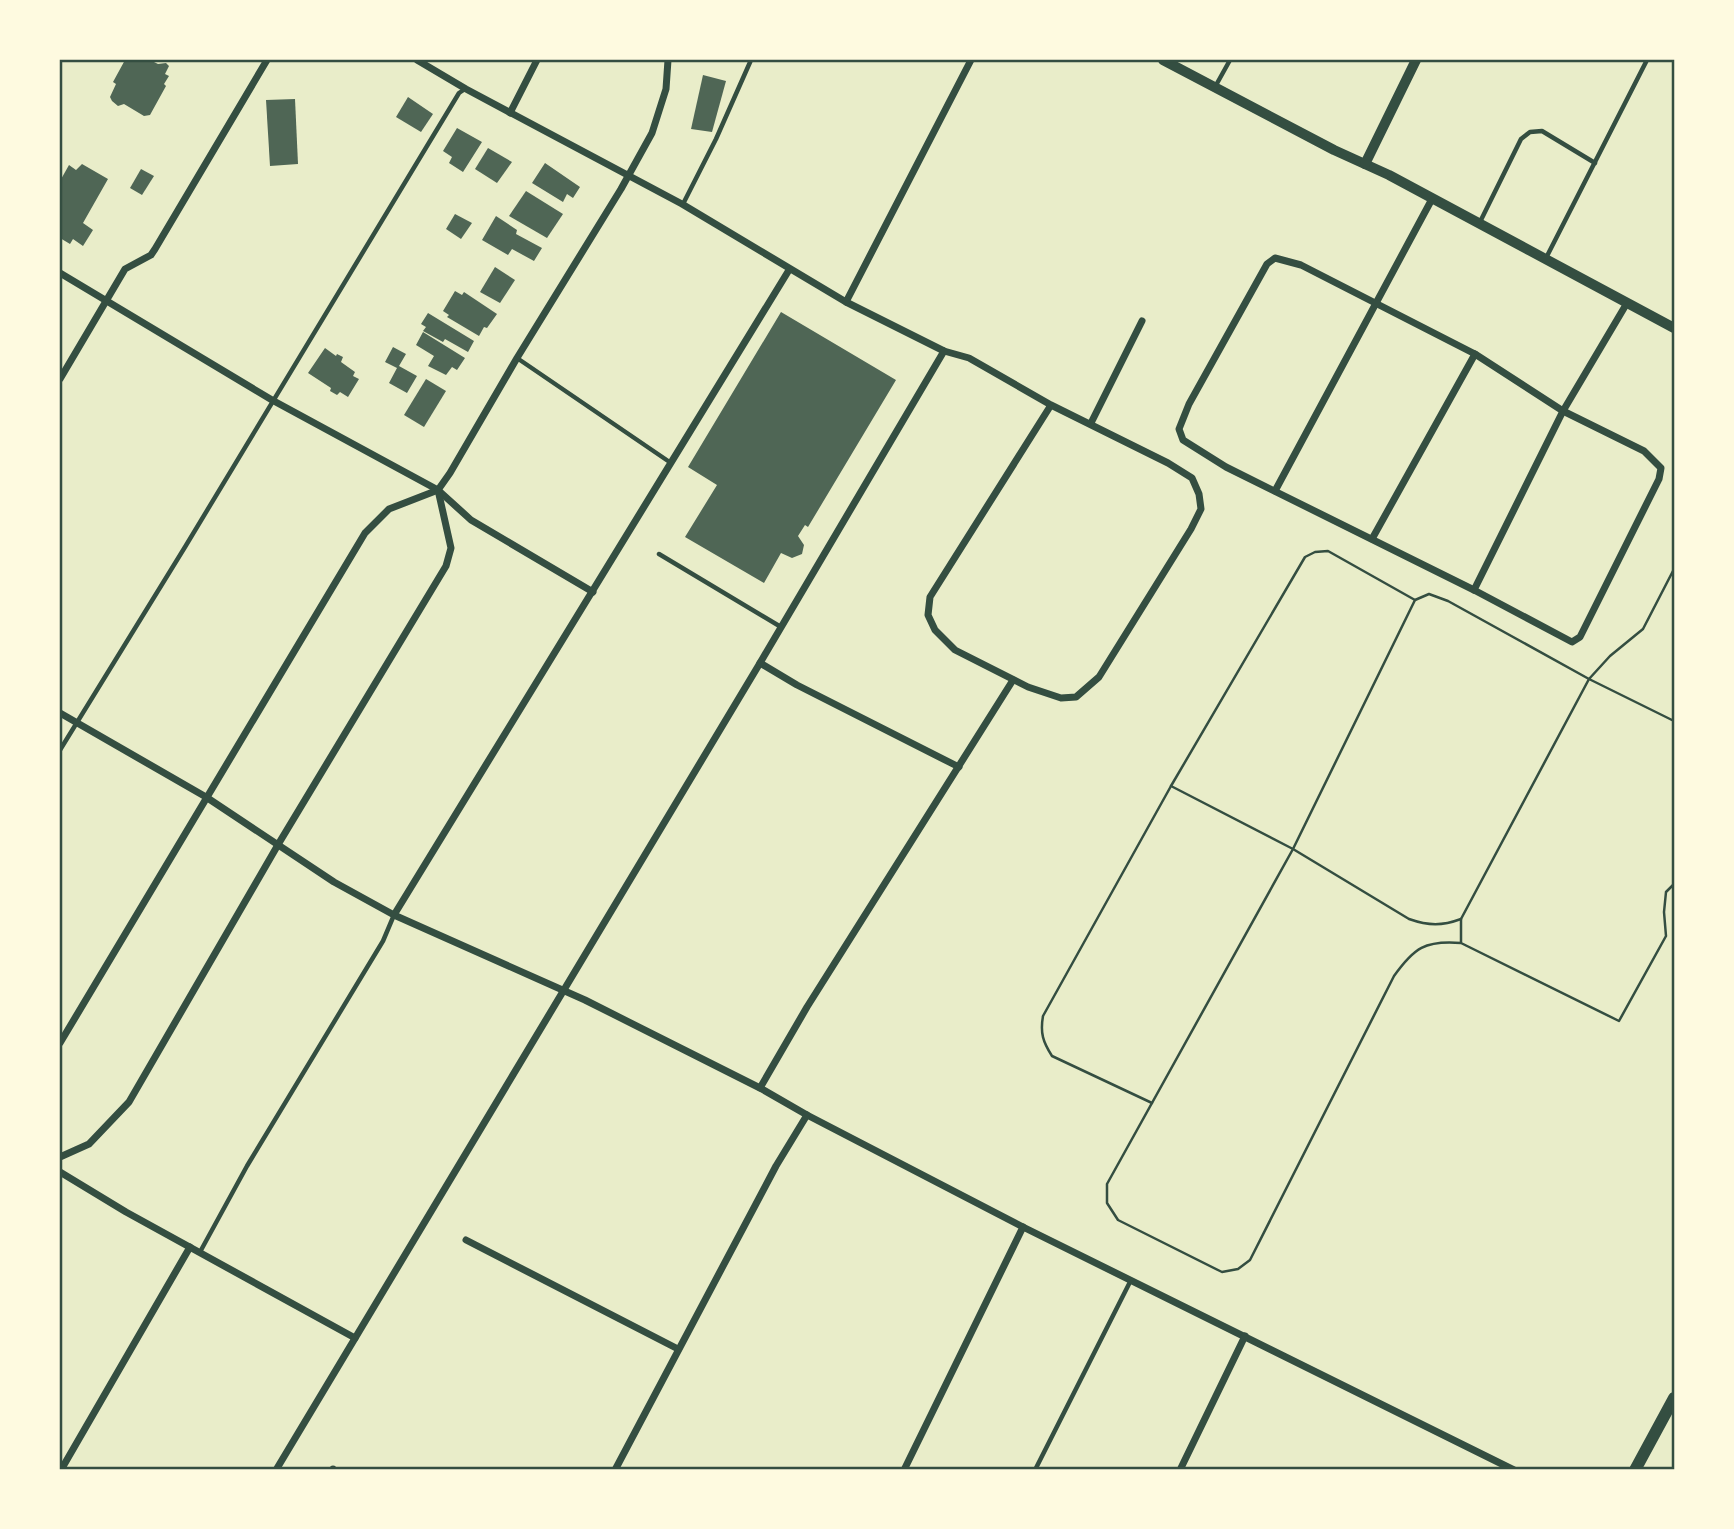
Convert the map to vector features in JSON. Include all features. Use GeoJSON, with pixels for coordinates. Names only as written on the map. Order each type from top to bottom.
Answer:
{"type":"FeatureCollection","features":[{"type":"Feature","properties":{"kind":"main road"},"geometry":{"type":"LineString","coordinates":[[1635,1469],[1675,1398]]}},
{"type":"Feature","properties":{"kind":"street"},"geometry":{"type":"LineString","coordinates":[[60,379],[125,269],[151,255],[155,249],[267,60]]}},
{"type":"Feature","properties":{"kind":"street"},"geometry":{"type":"LineString","coordinates":[[417,60],[510,113],[682,204],[846,302],[944,351],[979,363],[1051,405],[1168,463],[1192,478],[1199,494],[1201,509],[1157,585],[1092,685],[1076,697],[1061,698],[1028,687],[955,650],[935,630],[928,615],[930,597],[1051,405]]}},
{"type":"Feature","properties":{"kind":"street"},"geometry":{"type":"LineString","coordinates":[[510,113],[537,60]]}},
{"type":"Feature","properties":{"kind":"street"},"geometry":{"type":"LineString","coordinates":[[60,1043],[365,533],[389,509],[438,490],[450,474],[652,133],[666,89],[668,60]]}},
{"type":"Feature","properties":{"kind":"street"},"geometry":{"type":"LineString","coordinates":[[846,302],[971,60]]}},
{"type":"Feature","properties":{"kind":"street"},"geometry":{"type":"LineString","coordinates":[[1365,164],[1416,60]]}},
{"type":"Feature","properties":{"kind":"street"},"geometry":{"type":"LineString","coordinates":[[1169,61],[1215,88],[1675,328]]}},
{"type":"Feature","properties":{"kind":"street"},"geometry":{"type":"LineString","coordinates":[[1275,491],[1432,199]]}},
{"type":"Feature","properties":{"kind":"street"},"geometry":{"type":"LineString","coordinates":[[1275,258],[1301,265],[1475,355],[1563,411],[1644,451],[1661,468],[1580,637],[1572,642],[1474,590],[1226,467],[1183,440],[1180,429],[1189,404],[1267,264],[1275,258]]}},
{"type":"Feature","properties":{"kind":"street"},"geometry":{"type":"LineString","coordinates":[[394,915],[789,270]]}},
{"type":"Feature","properties":{"kind":"street"},"geometry":{"type":"LineString","coordinates":[[60,273],[272,400],[438,490],[471,520],[593,592]]}},
{"type":"Feature","properties":{"kind":"street"},"geometry":{"type":"LineString","coordinates":[[1474,590],[1563,411],[1627,303]]}},
{"type":"Feature","properties":{"kind":"street"},"geometry":{"type":"LineString","coordinates":[[1091,424],[1142,321]]}},
{"type":"Feature","properties":{"kind":"street"},"geometry":{"type":"LineString","coordinates":[[276,1469],[761,663],[944,351]]}},
{"type":"Feature","properties":{"kind":"street"},"geometry":{"type":"LineString","coordinates":[[1372,539],[1475,355]]}},
{"type":"Feature","properties":{"kind":"street"},"geometry":{"type":"LineString","coordinates":[[60,1157],[89,1144],[129,1102],[279,843],[446,566],[451,548],[438,490]]}},
{"type":"Feature","properties":{"kind":"street"},"geometry":{"type":"LineString","coordinates":[[761,663],[797,685],[959,767]]}},
{"type":"Feature","properties":{"kind":"street"},"geometry":{"type":"LineString","coordinates":[[760,1088],[807,1007],[1013,680]]}},
{"type":"Feature","properties":{"kind":"street"},"geometry":{"type":"LineString","coordinates":[[60,713],[206,797],[334,882],[394,915],[564,990],[760,1088],[1023,1227],[1514,1469]]}},
{"type":"Feature","properties":{"kind":"street"},"geometry":{"type":"LineString","coordinates":[[615,1469],[776,1166],[807,1115]]}},
{"type":"Feature","properties":{"kind":"street"},"geometry":{"type":"LineString","coordinates":[[60,1172],[126,1212],[355,1338]]}},
{"type":"Feature","properties":{"kind":"street"},"geometry":{"type":"LineString","coordinates":[[904,1469],[1023,1227]]}},
{"type":"Feature","properties":{"kind":"street"},"geometry":{"type":"LineString","coordinates":[[466,1240],[678,1349]]}},
{"type":"Feature","properties":{"kind":"street"},"geometry":{"type":"LineString","coordinates":[[61,1469],[190,1247]]}},
{"type":"Feature","properties":{"kind":"street"},"geometry":{"type":"LineString","coordinates":[[1180,1469],[1245,1336]]}},
{"type":"Feature","properties":{"kind":"lane"},"geometry":{"type":"LineString","coordinates":[[682,204],[716,139],[751,60]]}},
{"type":"Feature","properties":{"kind":"lane"},"geometry":{"type":"LineString","coordinates":[[1215,88],[1230,60]]}},
{"type":"Feature","properties":{"kind":"lane"},"geometry":{"type":"LineString","coordinates":[[1545,260],[1647,60]]}},
{"type":"Feature","properties":{"kind":"lane"},"geometry":{"type":"LineString","coordinates":[[60,750],[459,93],[466,89]]}},
{"type":"Feature","properties":{"kind":"lane"},"geometry":{"type":"LineString","coordinates":[[1479,225],[1521,139],[1530,132],[1542,131],[1595,163]]}},
{"type":"Feature","properties":{"kind":"lane"},"geometry":{"type":"LineString","coordinates":[[517,358],[672,464]]}},
{"type":"Feature","properties":{"kind":"lane"},"geometry":{"type":"LineString","coordinates":[[659,554],[782,627]]}},
{"type":"Feature","properties":{"kind":"lane"},"geometry":{"type":"LineString","coordinates":[[199,1252],[247,1166],[383,941],[394,915]]}},
{"type":"Feature","properties":{"kind":"lane"},"geometry":{"type":"LineString","coordinates":[[1035,1469],[1130,1280]]}},
{"type":"Feature","properties":{"kind":"path"},"geometry":{"type":"LineString","coordinates":[[1152,1103],[1052,1056],[1043,1042],[1041,1029],[1044,1016],[1171,786],[1305,557],[1315,552],[1328,551],[1415,600]]}},
{"type":"Feature","properties":{"kind":"path"},"geometry":{"type":"LineString","coordinates":[[1461,943],[1461,919],[1589,679],[1610,656],[1643,629],[1675,569]]}},
{"type":"Feature","properties":{"kind":"path"},"geometry":{"type":"LineString","coordinates":[[1675,721],[1589,679],[1448,601],[1429,594],[1415,600],[1293,849],[1107,1184],[1107,1203],[1118,1220],[1222,1272],[1238,1269],[1250,1260],[1394,976],[1410,954],[1427,944],[1461,943],[1619,1021],[1666,936],[1666,892],[1675,884]]}},
{"type":"Feature","properties":{"kind":"path"},"geometry":{"type":"LineString","coordinates":[[1171,786],[1293,849],[1409,919],[1428,925],[1447,924],[1461,919]]}},
{"type":"Feature","properties":{"kind":"building"},"geometry":{"type":"Polygon","coordinates":[[[125,60],[150,60],[169,66],[165,74],[169,76],[164,84],[166,86],[150,115],[144,116],[124,104],[118,106],[110,97],[116,84],[113,82],[125,60]]]}},
{"type":"Feature","properties":{"kind":"building"},"geometry":{"type":"Polygon","coordinates":[[[703,75],[726,81],[712,132],[691,129],[703,75]]]}},
{"type":"Feature","properties":{"kind":"building"},"geometry":{"type":"Polygon","coordinates":[[[408,97],[433,114],[421,132],[396,117],[408,97]]]}},
{"type":"Feature","properties":{"kind":"building"},"geometry":{"type":"Polygon","coordinates":[[[295,99],[298,164],[270,166],[266,100],[295,99]]]}},
{"type":"Feature","properties":{"kind":"building"},"geometry":{"type":"Polygon","coordinates":[[[457,128],[482,142],[463,172],[449,163],[452,157],[443,151],[457,128]]]}},
{"type":"Feature","properties":{"kind":"building"},"geometry":{"type":"Polygon","coordinates":[[[488,148],[512,162],[497,183],[475,169],[488,148]]]}},
{"type":"Feature","properties":{"kind":"building"},"geometry":{"type":"Polygon","coordinates":[[[545,163],[580,187],[573,198],[567,194],[563,202],[532,183],[545,163]]]}},
{"type":"Feature","properties":{"kind":"building"},"geometry":{"type":"Polygon","coordinates":[[[82,164],[108,179],[83,223],[93,230],[83,246],[73,239],[70,244],[60,238],[60,181],[69,165],[76,170],[82,164]]]}},
{"type":"Feature","properties":{"kind":"building"},"geometry":{"type":"Polygon","coordinates":[[[141,169],[154,176],[142,195],[130,188],[141,169]]]}},
{"type":"Feature","properties":{"kind":"building"},"geometry":{"type":"Polygon","coordinates":[[[526,191],[563,214],[547,238],[509,216],[526,191]]]}},
{"type":"Feature","properties":{"kind":"building"},"geometry":{"type":"Polygon","coordinates":[[[455,214],[472,223],[461,239],[446,229],[455,214]]]}},
{"type":"Feature","properties":{"kind":"building"},"geometry":{"type":"Polygon","coordinates":[[[496,216],[517,230],[516,234],[542,248],[534,261],[512,249],[508,255],[482,240],[496,216]]]}},
{"type":"Feature","properties":{"kind":"building"},"geometry":{"type":"Polygon","coordinates":[[[495,267],[515,280],[500,303],[480,292],[495,267]]]}},
{"type":"Feature","properties":{"kind":"building"},"geometry":{"type":"Polygon","coordinates":[[[455,291],[462,295],[464,292],[497,314],[479,336],[447,317],[449,315],[443,311],[455,291]]]}},
{"type":"Feature","properties":{"kind":"building"},"geometry":{"type":"Polygon","coordinates":[[[781,312],[896,380],[808,527],[805,525],[798,536],[804,545],[802,554],[792,558],[781,553],[764,583],[685,537],[717,485],[688,467],[781,312]]]}},
{"type":"Feature","properties":{"kind":"building"},"geometry":{"type":"Polygon","coordinates":[[[428,313],[474,341],[468,352],[423,331],[426,327],[421,324],[428,313]]]}},
{"type":"Feature","properties":{"kind":"building"},"geometry":{"type":"Polygon","coordinates":[[[423,332],[465,358],[457,370],[452,367],[446,375],[428,366],[434,356],[416,345],[423,332]]]}},
{"type":"Feature","properties":{"kind":"building"},"geometry":{"type":"Polygon","coordinates":[[[393,347],[406,354],[399,366],[417,376],[407,393],[389,383],[397,368],[385,362],[393,347]]]}},
{"type":"Feature","properties":{"kind":"building"},"geometry":{"type":"Polygon","coordinates":[[[325,348],[336,356],[337,354],[343,357],[341,362],[355,372],[353,376],[359,379],[348,397],[340,392],[337,395],[330,391],[331,388],[308,373],[325,348]]]}},
{"type":"Feature","properties":{"kind":"building"},"geometry":{"type":"Polygon","coordinates":[[[426,379],[446,391],[424,427],[404,415],[426,379]]]}}]}
